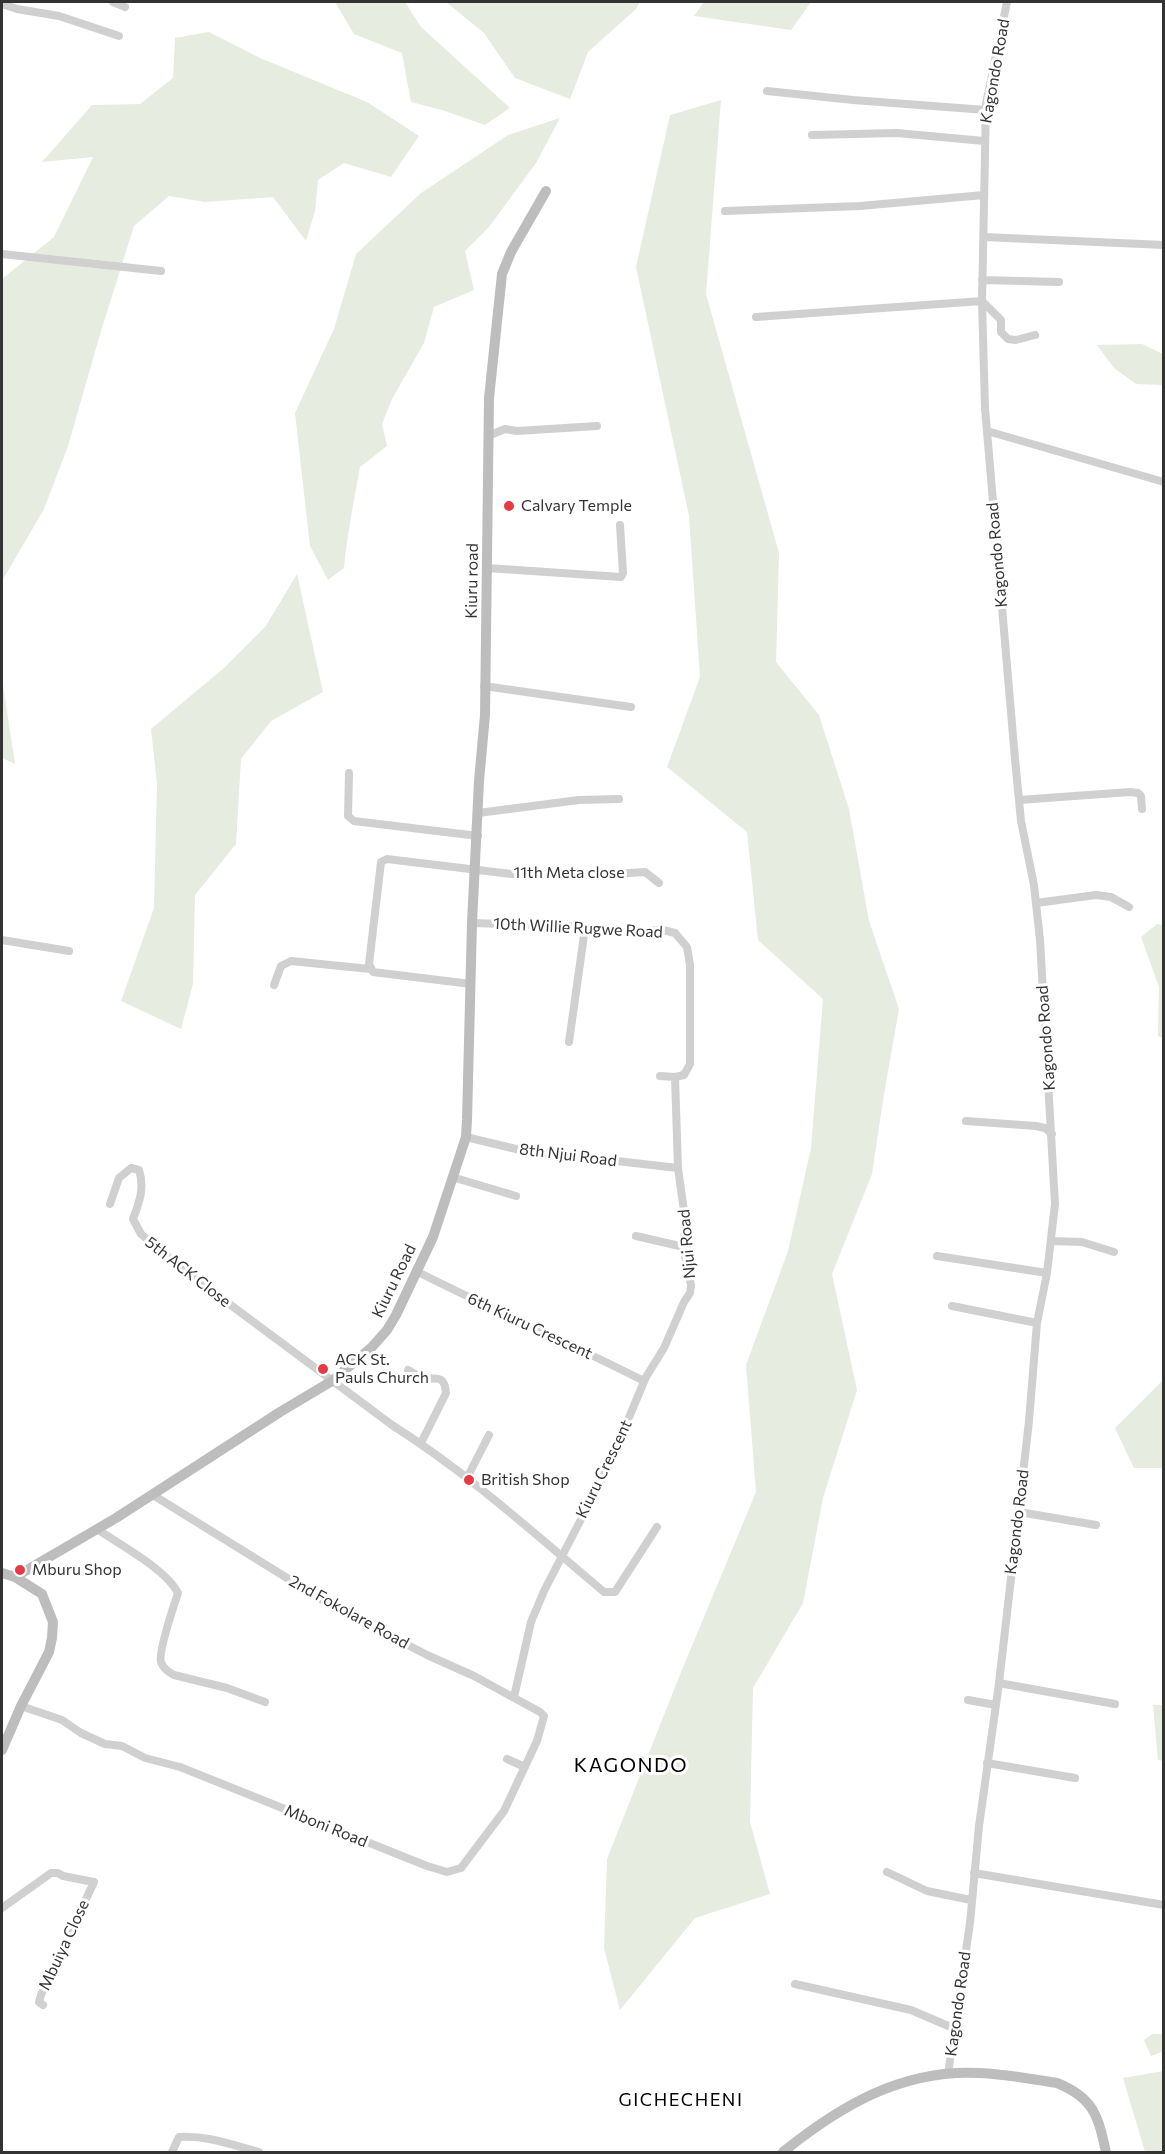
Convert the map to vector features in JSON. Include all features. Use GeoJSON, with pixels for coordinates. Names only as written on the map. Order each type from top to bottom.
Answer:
{"type":"FeatureCollection","features":[{"type":"Feature","properties":{"kind":"street"},"geometry":{"type":"LineString","coordinates":[[113,2],[125,7]]}},
{"type":"Feature","properties":{"kind":"street","name":"Kagondo Road"},"geometry":{"type":"LineString","coordinates":[[948,2074],[999,1683],[1029,1421],[1037,1323],[1047,1273],[1055,1204],[1040,940],[1019,801],[1006,675],[984,385],[982,280],[984,141],[990,82],[1007,2]]}},
{"type":"Feature","properties":{"kind":"street"},"geometry":{"type":"LineString","coordinates":[[2,4],[17,9],[59,16],[119,36]]}},
{"type":"Feature","properties":{"kind":"street"},"geometry":{"type":"LineString","coordinates":[[767,91],[986,110]]}},
{"type":"Feature","properties":{"kind":"street"},"geometry":{"type":"LineString","coordinates":[[812,135],[897,133],[984,141]]}},
{"type":"Feature","properties":{"kind":"street","name":"Kiuru road"},"geometry":{"type":"LineString","coordinates":[[471,984],[479,781],[485,715],[489,398],[502,274],[511,252],[546,190]]}},
{"type":"Feature","properties":{"kind":"street"},"geometry":{"type":"LineString","coordinates":[[725,211],[860,206],[984,195]]}},
{"type":"Feature","properties":{"kind":"street"},"geometry":{"type":"LineString","coordinates":[[984,237],[1164,245]]}},
{"type":"Feature","properties":{"kind":"street"},"geometry":{"type":"LineString","coordinates":[[2,254],[161,271]]}},
{"type":"Feature","properties":{"kind":"street"},"geometry":{"type":"LineString","coordinates":[[982,280],[1059,282]]}},
{"type":"Feature","properties":{"kind":"street"},"geometry":{"type":"LineString","coordinates":[[756,317],[982,301],[1001,320],[1001,332],[1008,339],[1016,340],[1035,335]]}},
{"type":"Feature","properties":{"kind":"street"},"geometry":{"type":"LineString","coordinates":[[488,436],[506,429],[518,431],[597,426]]}},
{"type":"Feature","properties":{"kind":"street"},"geometry":{"type":"LineString","coordinates":[[987,431],[1164,482]]}},
{"type":"Feature","properties":{"kind":"street"},"geometry":{"type":"LineString","coordinates":[[487,568],[621,577],[623,573],[620,525]]}},
{"type":"Feature","properties":{"kind":"street"},"geometry":{"type":"LineString","coordinates":[[484,686],[631,707]]}},
{"type":"Feature","properties":{"kind":"street"},"geometry":{"type":"LineString","coordinates":[[349,773],[348,816],[354,821],[478,836]]}},
{"type":"Feature","properties":{"kind":"street"},"geometry":{"type":"LineString","coordinates":[[1019,801],[1130,792],[1141,796],[1142,809]]}},
{"type":"Feature","properties":{"kind":"street"},"geometry":{"type":"LineString","coordinates":[[478,813],[579,800],[618,799]]}},
{"type":"Feature","properties":{"kind":"street","name":"11th Meta close"},"geometry":{"type":"LineString","coordinates":[[370,969],[381,862],[387,858],[511,874],[600,875],[645,872],[659,883]]}},
{"type":"Feature","properties":{"kind":"street"},"geometry":{"type":"LineString","coordinates":[[1036,903],[1100,895],[1110,897],[1129,907]]}},
{"type":"Feature","properties":{"kind":"street","name":"10th Willie Rugwe Road"},"geometry":{"type":"LineString","coordinates":[[472,923],[566,926],[628,932],[663,930],[675,933],[682,939],[689,952],[690,965],[690,1064],[684,1075],[675,1077]]}},
{"type":"Feature","properties":{"kind":"street"},"geometry":{"type":"LineString","coordinates":[[569,1042],[585,928]]}},
{"type":"Feature","properties":{"kind":"street"},"geometry":{"type":"LineString","coordinates":[[2,940],[69,951]]}},
{"type":"Feature","properties":{"kind":"street"},"geometry":{"type":"LineString","coordinates":[[274,985],[281,966],[291,961],[370,969],[373,972],[471,984]]}},
{"type":"Feature","properties":{"kind":"street","name":"Kiuru Road"},"geometry":{"type":"LineString","coordinates":[[15,1577],[153,1495],[332,1381],[372,1347],[387,1330],[433,1237],[466,1137],[471,984]]}},
{"type":"Feature","properties":{"kind":"street"},"geometry":{"type":"LineString","coordinates":[[660,1076],[675,1077]]}},
{"type":"Feature","properties":{"kind":"street","name":"Njui Road"},"geometry":{"type":"LineString","coordinates":[[644,1381],[664,1348],[690,1293],[691,1285],[684,1247],[686,1218],[675,1168],[675,1077]]}},
{"type":"Feature","properties":{"kind":"street"},"geometry":{"type":"LineString","coordinates":[[966,1121],[1035,1126],[1045,1128],[1052,1134]]}},
{"type":"Feature","properties":{"kind":"street","name":"8th Njui Road"},"geometry":{"type":"LineString","coordinates":[[466,1137],[520,1150],[675,1168]]}},
{"type":"Feature","properties":{"kind":"street","name":"5th ACK Close"},"geometry":{"type":"LineString","coordinates":[[110,1204],[119,1178],[131,1168],[139,1170],[142,1180],[141,1197],[133,1220],[141,1234],[185,1271],[332,1381]]}},
{"type":"Feature","properties":{"kind":"street"},"geometry":{"type":"LineString","coordinates":[[452,1177],[516,1196]]}},
{"type":"Feature","properties":{"kind":"street"},"geometry":{"type":"LineString","coordinates":[[636,1236],[684,1247]]}},
{"type":"Feature","properties":{"kind":"street"},"geometry":{"type":"LineString","coordinates":[[1051,1241],[1082,1242],[1114,1252]]}},
{"type":"Feature","properties":{"kind":"street"},"geometry":{"type":"LineString","coordinates":[[938,1256],[1047,1273]]}},
{"type":"Feature","properties":{"kind":"street","name":"6th Kiuru Crescent"},"geometry":{"type":"LineString","coordinates":[[416,1271],[644,1381]]}},
{"type":"Feature","properties":{"kind":"street"},"geometry":{"type":"LineString","coordinates":[[952,1306],[1037,1323]]}},
{"type":"Feature","properties":{"kind":"street"},"geometry":{"type":"LineString","coordinates":[[408,1370],[423,1378],[439,1378],[445,1387],[446,1393],[421,1443]]}},
{"type":"Feature","properties":{"kind":"street"},"geometry":{"type":"LineString","coordinates":[[332,1381],[467,1478],[604,1592],[615,1592],[657,1527]]}},
{"type":"Feature","properties":{"kind":"street","name":"Kiuru Crescent"},"geometry":{"type":"LineString","coordinates":[[514,1697],[531,1622],[561,1556],[609,1465],[644,1381]]}},
{"type":"Feature","properties":{"kind":"street"},"geometry":{"type":"LineString","coordinates":[[467,1478],[489,1435]]}},
{"type":"Feature","properties":{"kind":"street","name":"2nd Fokolare Road"},"geometry":{"type":"LineString","coordinates":[[153,1495],[329,1604],[540,1712],[544,1716],[543,1724]]}},
{"type":"Feature","properties":{"kind":"street"},"geometry":{"type":"LineString","coordinates":[[1019,1512],[1096,1525]]}},
{"type":"Feature","properties":{"kind":"street"},"geometry":{"type":"LineString","coordinates":[[97,1529],[159,1571],[174,1584],[178,1593],[161,1650],[160,1661],[166,1671],[227,1688],[265,1702]]}},
{"type":"Feature","properties":{"kind":"street"},"geometry":{"type":"LineString","coordinates":[[2,1574],[15,1577],[42,1593],[53,1622],[49,1652],[21,1706],[2,1750]]}},
{"type":"Feature","properties":{"kind":"street"},"geometry":{"type":"LineString","coordinates":[[999,1683],[1115,1704]]}},
{"type":"Feature","properties":{"kind":"street"},"geometry":{"type":"LineString","coordinates":[[968,1700],[996,1705]]}},
{"type":"Feature","properties":{"kind":"street","name":"Mboni Road"},"geometry":{"type":"LineString","coordinates":[[21,1706],[62,1720],[81,1733],[105,1743],[122,1746],[145,1758],[180,1767],[447,1872],[461,1868],[504,1811],[543,1724]]}},
{"type":"Feature","properties":{"kind":"street"},"geometry":{"type":"LineString","coordinates":[[507,1759],[525,1767]]}},
{"type":"Feature","properties":{"kind":"street"},"geometry":{"type":"LineString","coordinates":[[987,1763],[1075,1778]]}},
{"type":"Feature","properties":{"kind":"street"},"geometry":{"type":"LineString","coordinates":[[887,1872],[927,1891],[972,1900]]}},
{"type":"Feature","properties":{"kind":"street","name":"Mbuiya Close"},"geometry":{"type":"LineString","coordinates":[[2,1908],[51,1873],[94,1882],[40,1995],[39,2002],[44,2005]]}},
{"type":"Feature","properties":{"kind":"street"},"geometry":{"type":"LineString","coordinates":[[974,1873],[1164,1905]]}},
{"type":"Feature","properties":{"kind":"street"},"geometry":{"type":"LineString","coordinates":[[795,1984],[911,2010],[953,2028]]}},
{"type":"Feature","properties":{"kind":"street"},"geometry":{"type":"LineString","coordinates":[[783,2152],[816,2126],[843,2109],[898,2084],[920,2077],[978,2073],[1057,2083],[1069,2088],[1091,2105],[1096,2114],[1106,2152]]}},
{"type":"Feature","properties":{"kind":"street"},"geometry":{"type":"LineString","coordinates":[[172,2152],[179,2137],[187,2137],[211,2138],[259,2152]]}},
{"type":"Feature","properties":{"kind":"shaded area"},"geometry":{"type":"Polygon","coordinates":[[[335,2],[405,2],[421,27],[510,108],[485,125],[411,102],[402,53],[354,34],[335,2]]]}},
{"type":"Feature","properties":{"kind":"shaded area"},"geometry":{"type":"Polygon","coordinates":[[[446,2],[640,2],[636,9],[588,52],[570,99],[515,78],[484,33],[446,2]]]}},
{"type":"Feature","properties":{"kind":"shaded area"},"geometry":{"type":"Polygon","coordinates":[[[704,2],[811,2],[791,30],[694,16],[704,2]]]}},
{"type":"Feature","properties":{"kind":"shaded area"},"geometry":{"type":"Polygon","coordinates":[[[209,32],[260,58],[367,102],[419,136],[391,177],[344,163],[318,180],[315,211],[306,241],[273,197],[205,202],[169,196],[134,226],[68,446],[44,509],[2,581],[2,279],[54,237],[93,157],[42,162],[92,105],[140,104],[173,78],[175,38],[209,32]]]}},
{"type":"Feature","properties":{"kind":"shaded area"},"geometry":{"type":"Polygon","coordinates":[[[721,100],[706,294],[779,553],[776,662],[819,715],[849,809],[869,921],[899,1009],[872,1174],[832,1274],[857,1390],[823,1498],[803,1603],[753,1688],[750,1822],[770,1894],[695,1918],[620,2010],[604,1948],[607,1859],[756,1492],[746,1365],[788,1251],[811,1148],[823,999],[758,940],[747,832],[667,767],[700,677],[689,516],[636,267],[670,115],[721,100]]]}},
{"type":"Feature","properties":{"kind":"shaded area"},"geometry":{"type":"Polygon","coordinates":[[[560,118],[536,163],[489,227],[465,251],[474,290],[434,307],[424,343],[392,399],[382,424],[387,446],[360,467],[344,568],[328,580],[310,546],[295,413],[334,329],[356,254],[421,193],[508,135],[560,118]]]}},
{"type":"Feature","properties":{"kind":"shaded area"},"geometry":{"type":"Polygon","coordinates":[[[1142,344],[1163,354],[1163,385],[1136,384],[1114,368],[1097,345],[1142,344]]]}},
{"type":"Feature","properties":{"kind":"shaded area"},"geometry":{"type":"Polygon","coordinates":[[[297,574],[323,692],[271,721],[241,759],[236,844],[195,895],[193,984],[181,1029],[121,1001],[154,908],[157,784],[151,729],[224,668],[266,626],[297,574]]]}},
{"type":"Feature","properties":{"kind":"shaded area"},"geometry":{"type":"Polygon","coordinates":[[[2,678],[15,764],[2,758],[2,678]]]}},
{"type":"Feature","properties":{"kind":"shaded area"},"geometry":{"type":"Polygon","coordinates":[[[1157,924],[1163,925],[1163,1038],[1158,1036],[1159,987],[1141,937],[1157,924]]]}},
{"type":"Feature","properties":{"kind":"shaded area"},"geometry":{"type":"Polygon","coordinates":[[[1163,1380],[1163,1468],[1134,1468],[1115,1428],[1163,1380]]]}},
{"type":"Feature","properties":{"kind":"shaded area"},"geometry":{"type":"Polygon","coordinates":[[[1153,1705],[1163,1705],[1163,1761],[1158,1760],[1153,1705]]]}},
{"type":"Feature","properties":{"kind":"shaded area"},"geometry":{"type":"Polygon","coordinates":[[[1152,2034],[1163,2034],[1164,2051],[1151,2056],[1144,2040],[1152,2034]]]}},
{"type":"Feature","properties":{"kind":"shaded area"},"geometry":{"type":"Polygon","coordinates":[[[1163,2071],[1163,2152],[1145,2152],[1123,2078],[1163,2071]]]}},
{"type":"Feature","properties":{"kind":"place","name":"Calvary Temple"},"geometry":{"type":"Point","coordinates":[509,506]}},
{"type":"Feature","properties":{"kind":"place","name":"ACK St. Pauls Church"},"geometry":{"type":"Point","coordinates":[323,1369]}},
{"type":"Feature","properties":{"kind":"place","name":"British Shop"},"geometry":{"type":"Point","coordinates":[469,1480]}},
{"type":"Feature","properties":{"kind":"place","name":"Mburu Shop"},"geometry":{"type":"Point","coordinates":[20,1570]}},
{"type":"Feature","properties":{"kind":"district","name":"KAGONDO"},"geometry":{"type":"Point","coordinates":[631,1765]}},
{"type":"Feature","properties":{"kind":"district","name":"GICHECHENI"},"geometry":{"type":"Point","coordinates":[681,2100]}}]}
